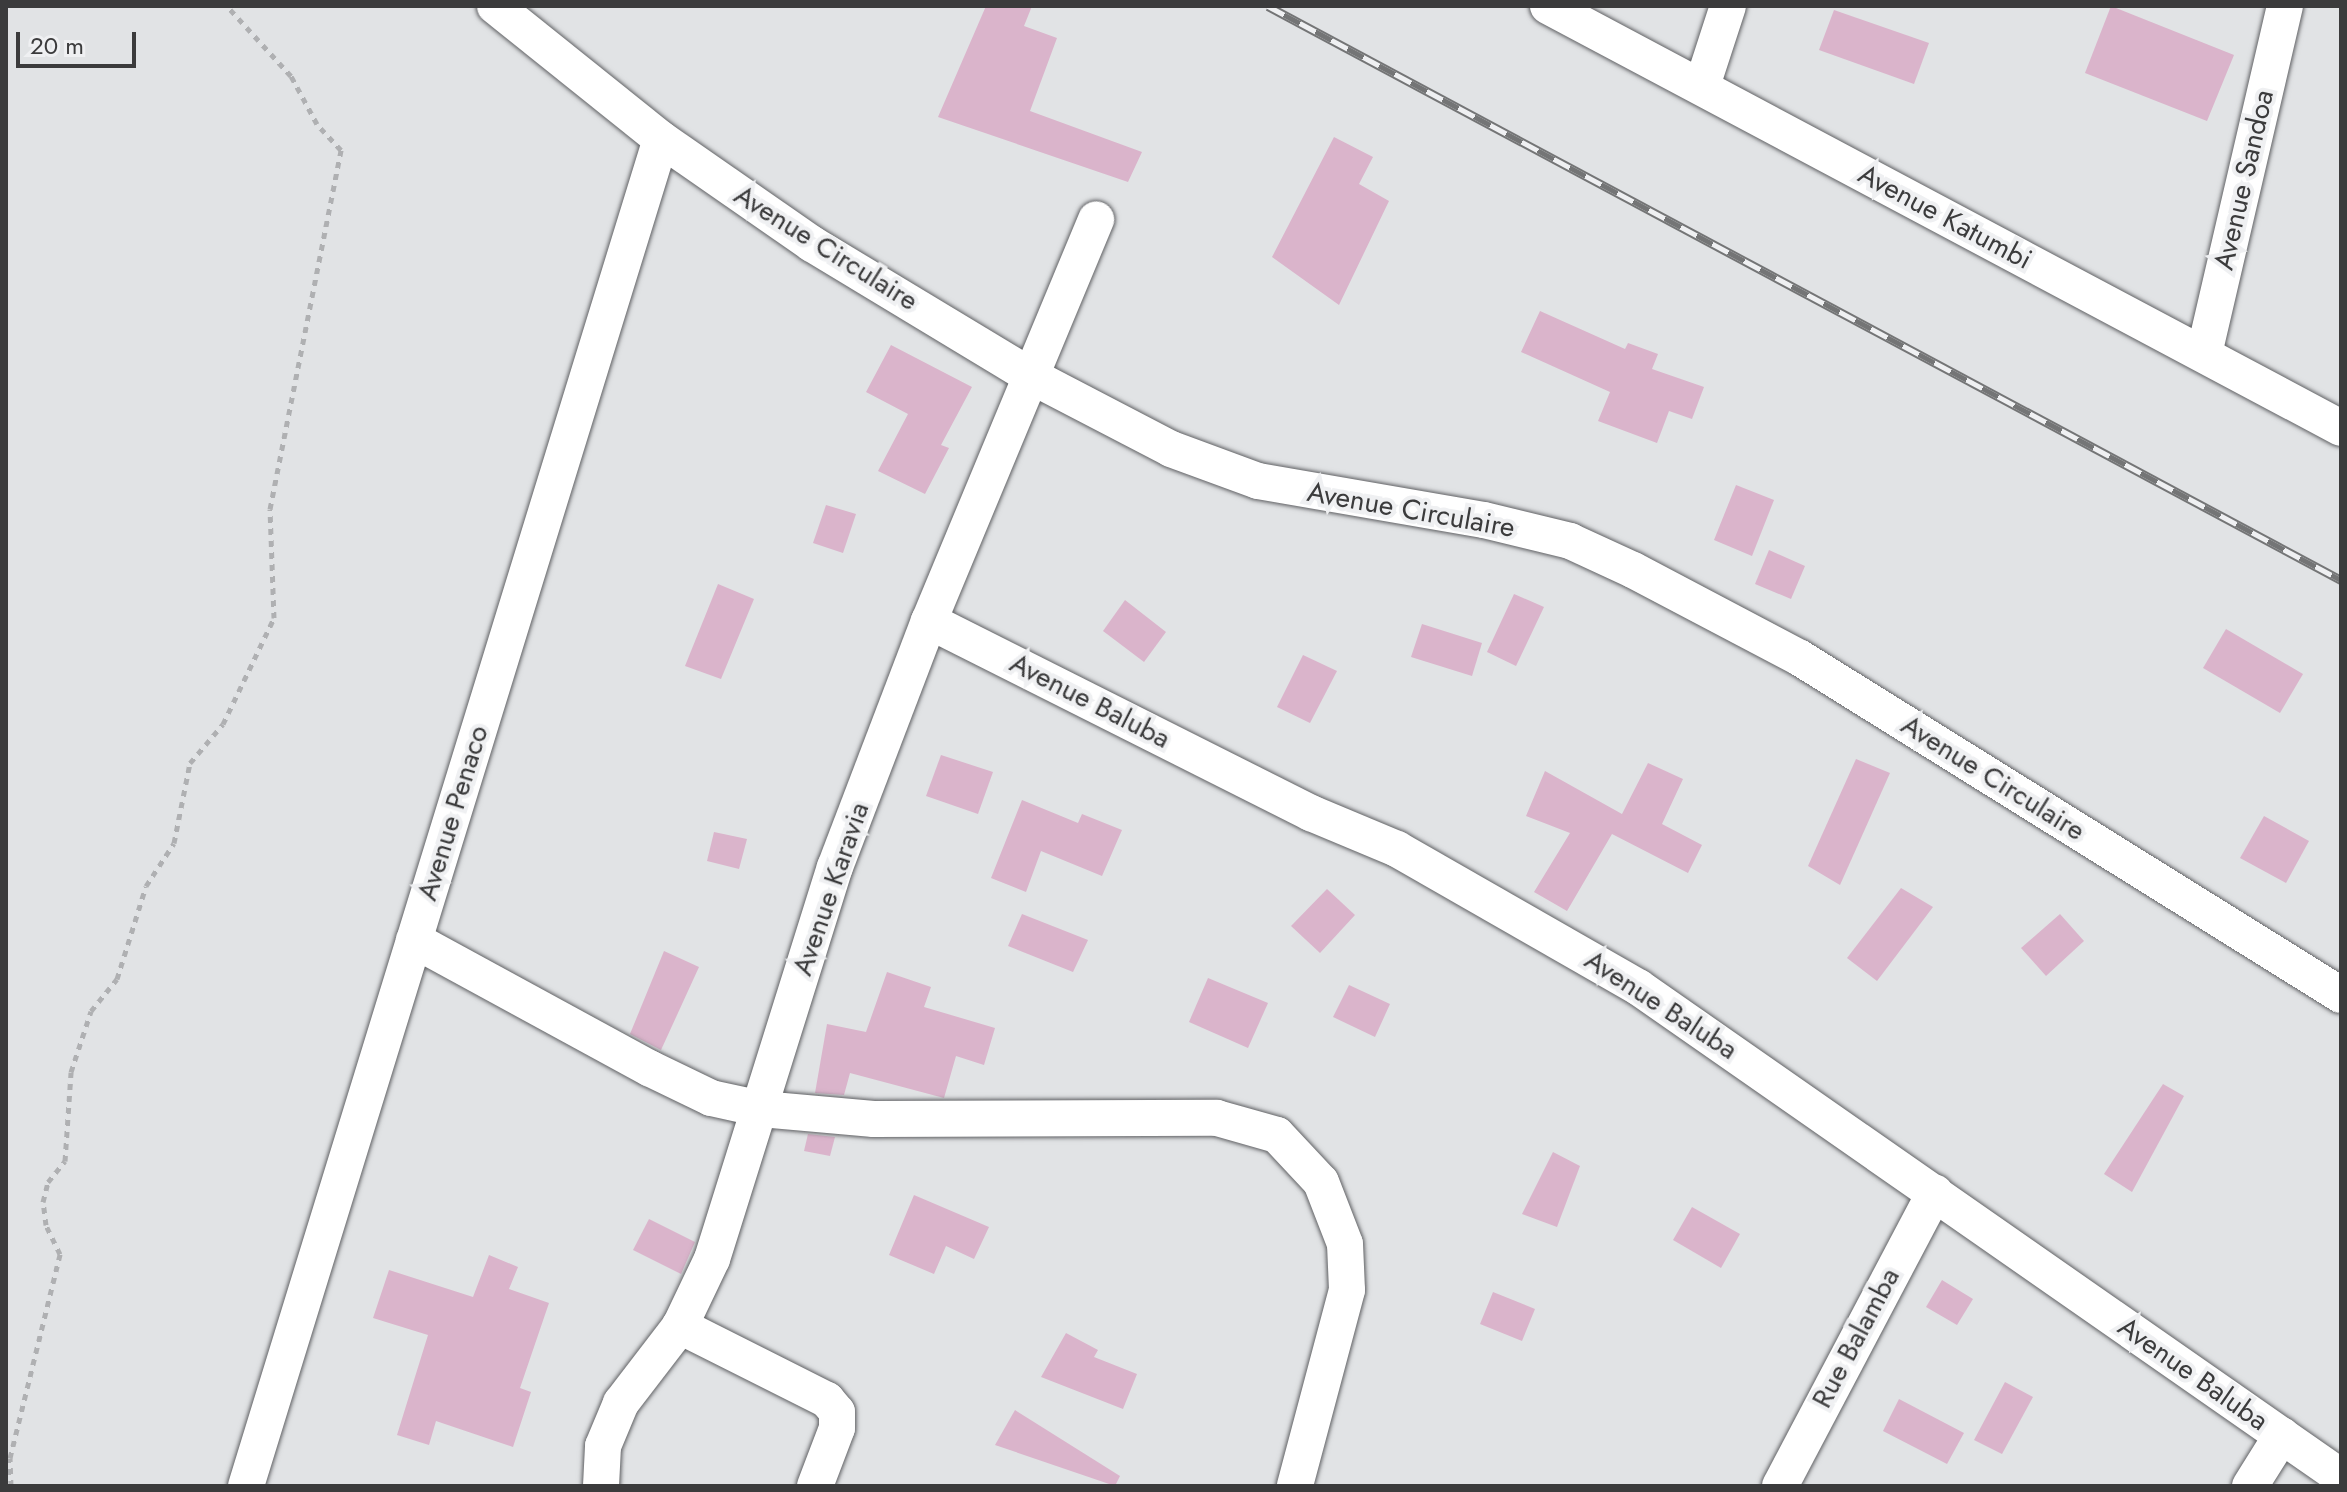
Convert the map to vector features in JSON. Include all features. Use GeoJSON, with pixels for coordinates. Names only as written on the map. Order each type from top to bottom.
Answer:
{"type":"FeatureCollection","features":[{"type":"Feature","properties":{"kind":"street","name":"Avenue Circulaire"},"geometry":{"type":"LineString","coordinates":[[495,6],[661,139],[812,244],[1029,375],[1171,449],[1258,481],[1498,523],[1570,541],[1633,570],[1800,658],[2278,961],[2341,995]]}},
{"type":"Feature","properties":{"kind":"street","name":"Avenue Katumbi"},"geometry":{"type":"LineString","coordinates":[[1548,6],[2341,428]]}},
{"type":"Feature","properties":{"kind":"street"},"geometry":{"type":"LineString","coordinates":[[1702,86],[1728,6]]}},
{"type":"Feature","properties":{"kind":"street","name":"Avenue Sandoa"},"geometry":{"type":"LineString","coordinates":[[2204,354],[2285,6]]}},
{"type":"Feature","properties":{"kind":"street","name":"Avenue Penaco"},"geometry":{"type":"LineString","coordinates":[[246,1486],[661,139]]}},
{"type":"Feature","properties":{"kind":"street","name":"Avenue Karavia"},"geometry":{"type":"LineString","coordinates":[[601,1486],[603,1446],[621,1403],[680,1326],[712,1259],[835,867],[929,621],[1096,219]]}},
{"type":"Feature","properties":{"kind":"street","name":"Avenue Baluba"},"geometry":{"type":"LineString","coordinates":[[929,621],[1311,813],[1397,849],[1638,987],[2341,1477]]}},
{"type":"Feature","properties":{"kind":"street"},"geometry":{"type":"LineString","coordinates":[[414,940],[531,998],[649,1068],[711,1098],[761,1109],[904,1120],[1217,1118],[1277,1135],[1321,1182],[1345,1244],[1347,1290],[1295,1486]]}},
{"type":"Feature","properties":{"kind":"street","name":"Rue Balamba"},"geometry":{"type":"LineString","coordinates":[[1780,1486],[1935,1192]]}},
{"type":"Feature","properties":{"kind":"street"},"geometry":{"type":"LineString","coordinates":[[680,1326],[827,1400],[837,1412],[837,1428],[815,1486]]}},
{"type":"Feature","properties":{"kind":"street"},"geometry":{"type":"LineString","coordinates":[[2250,1486],[2282,1435]]}},
{"type":"Feature","properties":{"kind":"path"},"geometry":{"type":"LineString","coordinates":[[11,1486],[10,1458],[60,1254],[46,1225],[43,1202],[48,1182],[65,1161],[71,1072],[91,1011],[117,979],[146,886],[174,843],[190,763],[232,708],[274,618],[270,509],[341,150],[317,124],[291,76],[227,6]]}},
{"type":"Feature","properties":{"kind":"building"},"geometry":{"type":"Polygon","coordinates":[[[986,6],[1032,6],[1024,26],[1057,38],[1030,111],[1142,152],[1128,182],[938,117],[986,6]]]}},
{"type":"Feature","properties":{"kind":"building"},"geometry":{"type":"Polygon","coordinates":[[[2111,6],[2234,55],[2207,121],[2085,73],[2111,6]]]}},
{"type":"Feature","properties":{"kind":"building"},"geometry":{"type":"Polygon","coordinates":[[[1834,10],[1929,43],[1914,84],[1819,50],[1834,10]]]}},
{"type":"Feature","properties":{"kind":"building"},"geometry":{"type":"Polygon","coordinates":[[[1334,137],[1373,157],[1359,184],[1389,201],[1339,305],[1272,257],[1334,137]]]}},
{"type":"Feature","properties":{"kind":"building"},"geometry":{"type":"Polygon","coordinates":[[[1540,311],[1625,349],[1628,343],[1658,354],[1652,369],[1704,387],[1692,419],[1669,411],[1657,443],[1598,421],[1610,392],[1521,352],[1540,311]]]}},
{"type":"Feature","properties":{"kind":"building"},"geometry":{"type":"Polygon","coordinates":[[[891,345],[972,387],[941,445],[949,448],[925,494],[878,471],[908,414],[866,392],[891,345]]]}},
{"type":"Feature","properties":{"kind":"building"},"geometry":{"type":"Polygon","coordinates":[[[1736,485],[1774,500],[1752,556],[1714,540],[1736,485]]]}},
{"type":"Feature","properties":{"kind":"building"},"geometry":{"type":"Polygon","coordinates":[[[826,505],[856,514],[843,553],[813,543],[826,505]]]}},
{"type":"Feature","properties":{"kind":"building"},"geometry":{"type":"Polygon","coordinates":[[[1769,550],[1805,566],[1791,599],[1755,584],[1769,550]]]}},
{"type":"Feature","properties":{"kind":"building"},"geometry":{"type":"Polygon","coordinates":[[[718,584],[754,599],[721,679],[685,666],[718,584]]]}},
{"type":"Feature","properties":{"kind":"building"},"geometry":{"type":"Polygon","coordinates":[[[1514,594],[1544,607],[1516,666],[1487,652],[1514,594]]]}},
{"type":"Feature","properties":{"kind":"building"},"geometry":{"type":"Polygon","coordinates":[[[1125,600],[1166,632],[1144,662],[1103,631],[1125,600]]]}},
{"type":"Feature","properties":{"kind":"building"},"geometry":{"type":"Polygon","coordinates":[[[1422,624],[1482,643],[1472,676],[1411,657],[1422,624]]]}},
{"type":"Feature","properties":{"kind":"building"},"geometry":{"type":"Polygon","coordinates":[[[2226,629],[2303,674],[2280,713],[2203,668],[2226,629]]]}},
{"type":"Feature","properties":{"kind":"building"},"geometry":{"type":"Polygon","coordinates":[[[1303,655],[1337,671],[1310,723],[1277,707],[1303,655]]]}},
{"type":"Feature","properties":{"kind":"building"},"geometry":{"type":"Polygon","coordinates":[[[941,755],[993,772],[978,814],[926,796],[941,755]]]}},
{"type":"Feature","properties":{"kind":"building"},"geometry":{"type":"Polygon","coordinates":[[[1856,759],[1890,773],[1840,885],[1808,866],[1856,759]]]}},
{"type":"Feature","properties":{"kind":"building"},"geometry":{"type":"Polygon","coordinates":[[[1648,763],[1683,779],[1662,824],[1702,845],[1688,873],[1612,834],[1567,911],[1534,892],[1570,833],[1526,816],[1545,771],[1622,814],[1648,763]]]}},
{"type":"Feature","properties":{"kind":"building"},"geometry":{"type":"Polygon","coordinates":[[[1022,800],[1078,823],[1082,814],[1122,830],[1102,876],[1041,851],[1026,892],[991,878],[1022,800]]]}},
{"type":"Feature","properties":{"kind":"building"},"geometry":{"type":"Polygon","coordinates":[[[2264,816],[2309,841],[2286,883],[2240,858],[2264,816]]]}},
{"type":"Feature","properties":{"kind":"building"},"geometry":{"type":"Polygon","coordinates":[[[714,832],[747,839],[739,869],[707,861],[714,832]]]}},
{"type":"Feature","properties":{"kind":"building"},"geometry":{"type":"Polygon","coordinates":[[[1901,888],[1933,907],[1877,981],[1847,958],[1901,888]]]}},
{"type":"Feature","properties":{"kind":"building"},"geometry":{"type":"Polygon","coordinates":[[[1327,889],[1355,915],[1320,953],[1291,926],[1327,889]]]}},
{"type":"Feature","properties":{"kind":"building"},"geometry":{"type":"Polygon","coordinates":[[[1022,914],[1088,940],[1073,972],[1008,946],[1022,914]]]}},
{"type":"Feature","properties":{"kind":"building"},"geometry":{"type":"Polygon","coordinates":[[[2060,914],[2084,941],[2046,976],[2021,948],[2060,914]]]}},
{"type":"Feature","properties":{"kind":"building"},"geometry":{"type":"Polygon","coordinates":[[[664,951],[699,967],[661,1050],[630,1034],[664,951]]]}},
{"type":"Feature","properties":{"kind":"building"},"geometry":{"type":"Polygon","coordinates":[[[887,972],[931,987],[924,1007],[995,1028],[984,1065],[956,1056],[944,1098],[850,1073],[844,1095],[815,1093],[827,1024],[866,1032],[887,972]]]}},
{"type":"Feature","properties":{"kind":"building"},"geometry":{"type":"Polygon","coordinates":[[[1208,978],[1268,1003],[1248,1048],[1189,1022],[1208,978]]]}},
{"type":"Feature","properties":{"kind":"building"},"geometry":{"type":"Polygon","coordinates":[[[1349,985],[1390,1004],[1375,1037],[1333,1017],[1349,985]]]}},
{"type":"Feature","properties":{"kind":"building"},"geometry":{"type":"Polygon","coordinates":[[[2163,1084],[2184,1096],[2132,1192],[2104,1174],[2163,1084]]]}},
{"type":"Feature","properties":{"kind":"building"},"geometry":{"type":"Polygon","coordinates":[[[808,1134],[835,1137],[830,1156],[804,1151],[808,1134]]]}},
{"type":"Feature","properties":{"kind":"building"},"geometry":{"type":"Polygon","coordinates":[[[1553,1152],[1580,1166],[1557,1227],[1522,1214],[1553,1152]]]}},
{"type":"Feature","properties":{"kind":"building"},"geometry":{"type":"Polygon","coordinates":[[[914,1195],[989,1227],[974,1259],[946,1246],[934,1274],[889,1255],[914,1195]]]}},
{"type":"Feature","properties":{"kind":"building"},"geometry":{"type":"Polygon","coordinates":[[[1692,1207],[1740,1234],[1721,1268],[1673,1240],[1692,1207]]]}},
{"type":"Feature","properties":{"kind":"building"},"geometry":{"type":"Polygon","coordinates":[[[649,1219],[695,1242],[681,1274],[633,1250],[649,1219]]]}},
{"type":"Feature","properties":{"kind":"building"},"geometry":{"type":"Polygon","coordinates":[[[489,1255],[518,1267],[509,1289],[549,1303],[520,1388],[531,1392],[513,1447],[436,1421],[429,1445],[397,1435],[428,1335],[373,1318],[389,1270],[473,1297],[489,1255]]]}},
{"type":"Feature","properties":{"kind":"building"},"geometry":{"type":"Polygon","coordinates":[[[1942,1280],[1973,1299],[1957,1325],[1926,1307],[1942,1280]]]}},
{"type":"Feature","properties":{"kind":"building"},"geometry":{"type":"Polygon","coordinates":[[[1493,1292],[1535,1309],[1522,1341],[1480,1324],[1493,1292]]]}},
{"type":"Feature","properties":{"kind":"building"},"geometry":{"type":"Polygon","coordinates":[[[1066,1333],[1098,1350],[1094,1357],[1137,1374],[1123,1409],[1041,1377],[1066,1333]]]}},
{"type":"Feature","properties":{"kind":"building"},"geometry":{"type":"Polygon","coordinates":[[[2005,1382],[2033,1397],[2002,1454],[1974,1440],[2005,1382]]]}},
{"type":"Feature","properties":{"kind":"building"},"geometry":{"type":"Polygon","coordinates":[[[1899,1399],[1964,1433],[1947,1464],[1883,1431],[1899,1399]]]}},
{"type":"Feature","properties":{"kind":"building"},"geometry":{"type":"Polygon","coordinates":[[[1015,1410],[1120,1476],[1115,1486],[995,1445],[1015,1410]]]}},
{"type":"Feature","properties":{"kind":"railway"},"geometry":{"type":"LineString","coordinates":[[1268,6],[2341,580]]}}]}
